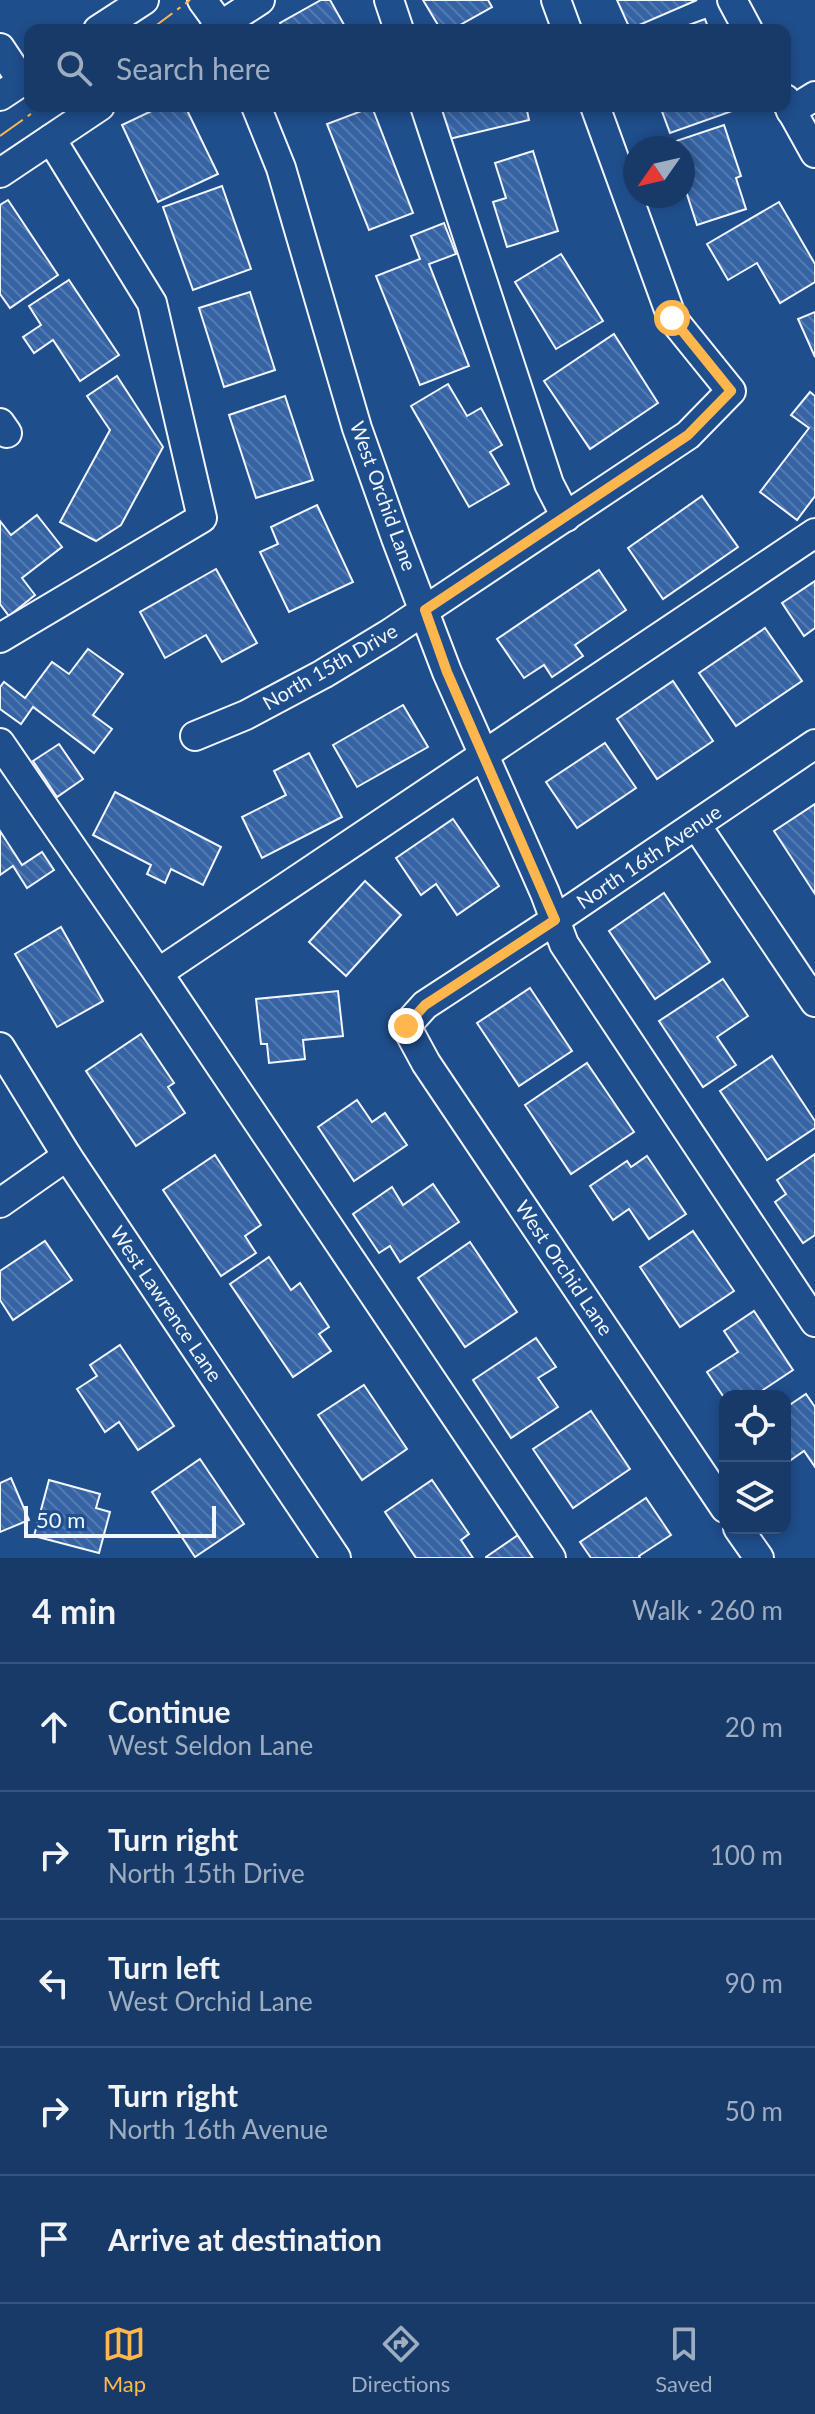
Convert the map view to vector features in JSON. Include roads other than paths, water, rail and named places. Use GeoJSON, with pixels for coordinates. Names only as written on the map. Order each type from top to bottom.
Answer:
{"type":"FeatureCollection","features":[{"type":"Feature","properties":{"kind":"street"},"geometry":{"type":"LineString","coordinates":[[107,24],[144,0]]}},
{"type":"Feature","properties":{"kind":"street"},"geometry":{"type":"LineString","coordinates":[[202,0],[214,24]]}},
{"type":"Feature","properties":{"kind":"street"},"geometry":{"type":"LineString","coordinates":[[224,24],[260,0]]}},
{"type":"Feature","properties":{"kind":"street"},"geometry":{"type":"LineString","coordinates":[[389,0],[397,24]]}},
{"type":"Feature","properties":{"kind":"street"},"geometry":{"type":"LineString","coordinates":[[556,0],[565,24]]}},
{"type":"Feature","properties":{"kind":"street"},"geometry":{"type":"LineString","coordinates":[[732,0],[745,24]]}},
{"type":"Feature","properties":{"kind":"street"},"geometry":{"type":"LineString","coordinates":[[0,48],[17,84]]}},
{"type":"Feature","properties":{"kind":"street"},"geometry":{"type":"LineString","coordinates":[[797,102],[815,153]]}},
{"type":"Feature","properties":{"kind":"street"},"geometry":{"type":"LineString","coordinates":[[0,173],[91,112]]}},
{"type":"Feature","properties":{"kind":"street","name":"West Orchid Lane"},"geometry":{"type":"LineString","coordinates":[[258,112],[281,168],[357,428],[396,538],[447,672],[545,893],[564,944],[815,1322]]}},
{"type":"Feature","properties":{"kind":"street"},"geometry":{"type":"LineString","coordinates":[[427,112],[549,484],[566,517]]}},
{"type":"Feature","properties":{"kind":"street","name":"North 15th Drive"},"geometry":{"type":"LineString","coordinates":[[195,736],[246,715],[323,674],[425,610],[688,435],[731,391],[672,318],[597,112]]}},
{"type":"Feature","properties":{"kind":"street"},"geometry":{"type":"LineString","coordinates":[[0,638],[202,518],[152,303],[51,139]]}},
{"type":"Feature","properties":{"kind":"street"},"geometry":{"type":"LineString","coordinates":[[158,973],[815,533]]}},
{"type":"Feature","properties":{"kind":"street"},"geometry":{"type":"LineString","coordinates":[[0,743],[551,1558]]}},
{"type":"Feature","properties":{"kind":"street","name":"North 16th Avenue"},"geometry":{"type":"LineString","coordinates":[[406,1026],[425,1005],[815,744]]}},
{"type":"Feature","properties":{"kind":"street"},"geometry":{"type":"LineString","coordinates":[[696,825],[815,1002]]}},
{"type":"Feature","properties":{"kind":"street","name":"West Orchid Lane"},"geometry":{"type":"LineString","coordinates":[[406,1026],[426,1063],[719,1499]]}},
{"type":"Feature","properties":{"kind":"street","name":"West Lawrence Lane"},"geometry":{"type":"LineString","coordinates":[[0,1047],[67,1156],[336,1558]]}},
{"type":"Feature","properties":{"kind":"street"},"geometry":{"type":"LineString","coordinates":[[0,1203],[67,1156]]}},
{"type":"Feature","properties":{"kind":"street"},"geometry":{"type":"LineString","coordinates":[[742,1534],[759,1558]]}}]}
